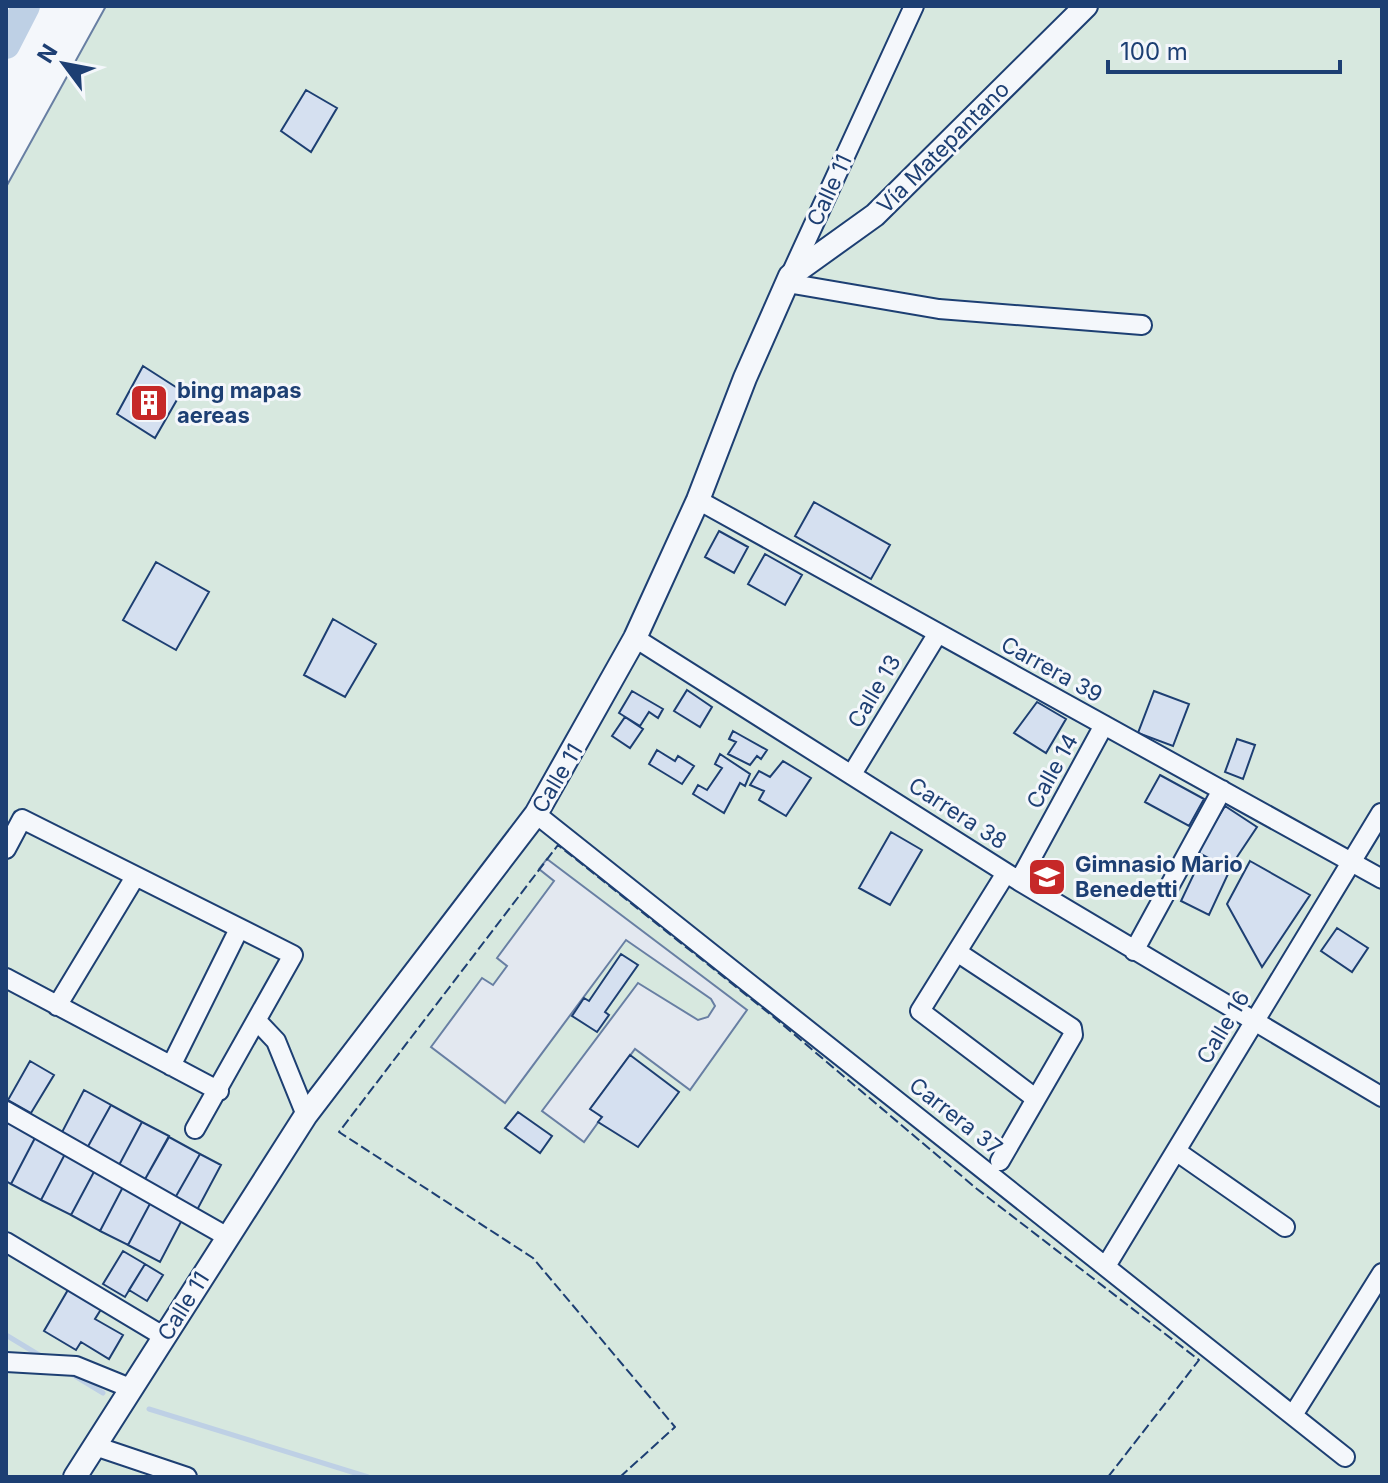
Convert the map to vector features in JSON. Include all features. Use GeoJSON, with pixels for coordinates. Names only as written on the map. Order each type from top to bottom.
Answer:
{"type":"FeatureCollection","features":[{"type":"Feature","properties":{"kind":"main road","name":"Vía Matepantano"},"geometry":{"type":"LineString","coordinates":[[789,279],[875,215],[1086,6]]}},
{"type":"Feature","properties":{"kind":"main road","name":"Calle 11"},"geometry":{"type":"LineString","coordinates":[[75,1477],[306,1115],[536,814],[635,638],[698,500],[745,378],[789,279]]}},
{"type":"Feature","properties":{"kind":"street","name":"Calle 11"},"geometry":{"type":"LineString","coordinates":[[789,279],[914,6]]}},
{"type":"Feature","properties":{"kind":"street"},"geometry":{"type":"LineString","coordinates":[[789,279],[939,309],[1142,325]]}},
{"type":"Feature","properties":{"kind":"street","name":"Carrera 39"},"geometry":{"type":"LineString","coordinates":[[698,500],[1382,879]]}},
{"type":"Feature","properties":{"kind":"street","name":"Calle 13"},"geometry":{"type":"LineString","coordinates":[[852,774],[938,633]]}},
{"type":"Feature","properties":{"kind":"street","name":"Carrera 38"},"geometry":{"type":"LineString","coordinates":[[635,638],[1013,877],[1381,1095]]}},
{"type":"Feature","properties":{"kind":"street","name":"Calle 14"},"geometry":{"type":"LineString","coordinates":[[1035,1098],[920,1011],[957,952],[1013,877],[1104,725]]}},
{"type":"Feature","properties":{"kind":"street"},"geometry":{"type":"LineString","coordinates":[[1134,951],[1222,790]]}},
{"type":"Feature","properties":{"kind":"street","name":"Calle 16"},"geometry":{"type":"LineString","coordinates":[[1106,1266],[1381,813]]}},
{"type":"Feature","properties":{"kind":"street","name":"Carrera 37"},"geometry":{"type":"LineString","coordinates":[[536,814],[1345,1457]]}},
{"type":"Feature","properties":{"kind":"street"},"geometry":{"type":"LineString","coordinates":[[6,849],[22,819],[293,955],[195,1129]]}},
{"type":"Feature","properties":{"kind":"street"},"geometry":{"type":"LineString","coordinates":[[57,1006],[135,877]]}},
{"type":"Feature","properties":{"kind":"street"},"geometry":{"type":"LineString","coordinates":[[171,1066],[239,929]]}},
{"type":"Feature","properties":{"kind":"street"},"geometry":{"type":"LineString","coordinates":[[957,952],[1072,1028],[1073,1035],[1000,1161]]}},
{"type":"Feature","properties":{"kind":"street"},"geometry":{"type":"LineString","coordinates":[[6,978],[219,1091]]}},
{"type":"Feature","properties":{"kind":"street"},"geometry":{"type":"LineString","coordinates":[[258,1022],[276,1041],[306,1115]]}},
{"type":"Feature","properties":{"kind":"street"},"geometry":{"type":"LineString","coordinates":[[6,1111],[226,1236]]}},
{"type":"Feature","properties":{"kind":"street"},"geometry":{"type":"LineString","coordinates":[[1176,1151],[1285,1227]]}},
{"type":"Feature","properties":{"kind":"street"},"geometry":{"type":"LineString","coordinates":[[6,1242],[163,1336]]}},
{"type":"Feature","properties":{"kind":"street"},"geometry":{"type":"LineString","coordinates":[[1293,1415],[1382,1273]]}},
{"type":"Feature","properties":{"kind":"street"},"geometry":{"type":"LineString","coordinates":[[6,1362],[76,1366],[130,1388]]}},
{"type":"Feature","properties":{"kind":"street"},"geometry":{"type":"LineString","coordinates":[[95,1446],[187,1477]]}},
{"type":"Feature","properties":{"kind":"shaded area"},"geometry":{"type":"Polygon","coordinates":[[[106,6],[1382,6],[1382,1477],[6,1477],[6,187],[106,6]]]}},
{"type":"Feature","properties":{"kind":"shaded area"},"geometry":{"type":"Polygon","coordinates":[[[547,859],[747,1010],[690,1090],[635,1049],[591,1108],[602,1117],[584,1142],[542,1111],[638,983],[698,1020],[708,1017],[715,1006],[711,999],[626,940],[505,1103],[431,1047],[482,978],[493,985],[507,966],[497,958],[554,881],[539,869],[547,859]]]}},
{"type":"Feature","properties":{"kind":"building"},"geometry":{"type":"Polygon","coordinates":[[[306,90],[337,108],[311,152],[281,131],[306,90]]]}},
{"type":"Feature","properties":{"kind":"building","name":"bing mapas aereas"},"geometry":{"type":"Polygon","coordinates":[[[143,366],[182,391],[155,438],[117,414],[143,366]]]}},
{"type":"Feature","properties":{"kind":"building"},"geometry":{"type":"Polygon","coordinates":[[[814,502],[890,545],[871,579],[795,536],[814,502]]]}},
{"type":"Feature","properties":{"kind":"building"},"geometry":{"type":"Polygon","coordinates":[[[719,531],[748,547],[734,573],[705,557],[719,531]]]}},
{"type":"Feature","properties":{"kind":"building"},"geometry":{"type":"Polygon","coordinates":[[[765,554],[802,575],[785,605],[748,584],[765,554]]]}},
{"type":"Feature","properties":{"kind":"building"},"geometry":{"type":"Polygon","coordinates":[[[156,562],[209,592],[176,650],[123,620],[156,562]]]}},
{"type":"Feature","properties":{"kind":"building"},"geometry":{"type":"Polygon","coordinates":[[[333,619],[376,644],[345,697],[304,675],[333,619]]]}},
{"type":"Feature","properties":{"kind":"building"},"geometry":{"type":"Polygon","coordinates":[[[687,690],[712,707],[700,727],[674,711],[687,690]]]}},
{"type":"Feature","properties":{"kind":"building"},"geometry":{"type":"Polygon","coordinates":[[[632,691],[663,709],[658,718],[649,712],[640,726],[619,713],[632,691]]]}},
{"type":"Feature","properties":{"kind":"building"},"geometry":{"type":"Polygon","coordinates":[[[1154,691],[1189,704],[1173,746],[1138,733],[1154,691]]]}},
{"type":"Feature","properties":{"kind":"building"},"geometry":{"type":"Polygon","coordinates":[[[1037,702],[1066,719],[1046,753],[1014,733],[1037,702]]]}},
{"type":"Feature","properties":{"kind":"building"},"geometry":{"type":"Polygon","coordinates":[[[625,717],[643,729],[630,748],[612,736],[625,717]]]}},
{"type":"Feature","properties":{"kind":"building"},"geometry":{"type":"Polygon","coordinates":[[[733,731],[767,750],[761,759],[757,756],[750,765],[728,754],[736,742],[729,739],[733,731]]]}},
{"type":"Feature","properties":{"kind":"building"},"geometry":{"type":"Polygon","coordinates":[[[1237,739],[1255,745],[1243,779],[1225,772],[1237,739]]]}},
{"type":"Feature","properties":{"kind":"building"},"geometry":{"type":"Polygon","coordinates":[[[657,750],[675,761],[678,756],[694,766],[682,784],[649,764],[657,750]]]}},
{"type":"Feature","properties":{"kind":"building"},"geometry":{"type":"Polygon","coordinates":[[[720,754],[750,774],[745,786],[740,783],[724,813],[693,794],[698,785],[707,790],[722,768],[715,764],[720,754]]]}},
{"type":"Feature","properties":{"kind":"building"},"geometry":{"type":"Polygon","coordinates":[[[783,761],[811,778],[786,816],[759,800],[764,791],[750,785],[759,771],[770,777],[783,761]]]}},
{"type":"Feature","properties":{"kind":"building"},"geometry":{"type":"Polygon","coordinates":[[[1160,775],[1204,799],[1189,826],[1145,802],[1160,775]]]}},
{"type":"Feature","properties":{"kind":"building"},"geometry":{"type":"Polygon","coordinates":[[[1225,806],[1257,827],[1229,869],[1197,852],[1225,806]]]}},
{"type":"Feature","properties":{"kind":"building"},"geometry":{"type":"Polygon","coordinates":[[[891,832],[922,850],[890,905],[859,888],[891,832]]]}},
{"type":"Feature","properties":{"kind":"building"},"geometry":{"type":"Polygon","coordinates":[[[1200,861],[1228,874],[1209,915],[1181,901],[1200,861]]]}},
{"type":"Feature","properties":{"kind":"building"},"geometry":{"type":"Polygon","coordinates":[[[1250,861],[1310,895],[1262,967],[1227,904],[1250,861]]]}},
{"type":"Feature","properties":{"kind":"building"},"geometry":{"type":"Polygon","coordinates":[[[1337,928],[1368,948],[1352,972],[1321,951],[1337,928]]]}},
{"type":"Feature","properties":{"kind":"building"},"geometry":{"type":"Polygon","coordinates":[[[621,954],[638,965],[605,1012],[609,1015],[597,1032],[572,1016],[584,998],[589,1001],[621,954]]]}},
{"type":"Feature","properties":{"kind":"building"},"geometry":{"type":"Polygon","coordinates":[[[630,1055],[679,1092],[638,1147],[598,1122],[602,1117],[590,1109],[630,1055]]]}},
{"type":"Feature","properties":{"kind":"building"},"geometry":{"type":"Polygon","coordinates":[[[30,1061],[54,1075],[31,1113],[8,1100],[30,1061]]]}},
{"type":"Feature","properties":{"kind":"building"},"geometry":{"type":"Polygon","coordinates":[[[84,1090],[111,1105],[86,1150],[60,1136],[84,1090]]]}},
{"type":"Feature","properties":{"kind":"building"},"geometry":{"type":"Polygon","coordinates":[[[111,1105],[142,1122],[118,1167],[86,1150],[111,1105]]]}},
{"type":"Feature","properties":{"kind":"building"},"geometry":{"type":"Polygon","coordinates":[[[518,1112],[552,1136],[540,1153],[505,1128],[518,1112]]]}},
{"type":"Feature","properties":{"kind":"building"},"geometry":{"type":"Polygon","coordinates":[[[7,1121],[36,1136],[11,1184],[6,1181],[7,1121]]]}},
{"type":"Feature","properties":{"kind":"building"},"geometry":{"type":"Polygon","coordinates":[[[142,1122],[169,1136],[144,1181],[118,1167],[142,1122]]]}},
{"type":"Feature","properties":{"kind":"building"},"geometry":{"type":"Polygon","coordinates":[[[169,1137],[200,1154],[175,1198],[144,1181],[169,1137]]]}},
{"type":"Feature","properties":{"kind":"building"},"geometry":{"type":"Polygon","coordinates":[[[35,1138],[65,1154],[41,1200],[11,1184],[35,1138]]]}},
{"type":"Feature","properties":{"kind":"building"},"geometry":{"type":"Polygon","coordinates":[[[65,1154],[95,1170],[71,1215],[41,1200],[65,1154]]]}},
{"type":"Feature","properties":{"kind":"building"},"geometry":{"type":"Polygon","coordinates":[[[200,1154],[221,1165],[197,1210],[175,1198],[200,1154]]]}},
{"type":"Feature","properties":{"kind":"building"},"geometry":{"type":"Polygon","coordinates":[[[95,1170],[124,1185],[100,1231],[71,1215],[95,1170]]]}},
{"type":"Feature","properties":{"kind":"building"},"geometry":{"type":"Polygon","coordinates":[[[124,1185],[152,1200],[128,1245],[100,1231],[124,1185]]]}},
{"type":"Feature","properties":{"kind":"building"},"geometry":{"type":"Polygon","coordinates":[[[152,1200],[184,1216],[160,1262],[128,1245],[152,1200]]]}},
{"type":"Feature","properties":{"kind":"building"},"geometry":{"type":"Polygon","coordinates":[[[123,1251],[145,1264],[125,1297],[103,1284],[123,1251]]]}},
{"type":"Feature","properties":{"kind":"building"},"geometry":{"type":"Polygon","coordinates":[[[145,1264],[163,1275],[147,1301],[129,1290],[145,1264]]]}},
{"type":"Feature","properties":{"kind":"building"},"geometry":{"type":"Polygon","coordinates":[[[72,1283],[105,1303],[95,1319],[123,1335],[109,1359],[81,1342],[76,1350],[44,1331],[72,1283]]]}},
{"type":"Feature","properties":{"kind":"waterway"},"geometry":{"type":"LineString","coordinates":[[6,45],[26,6]]}},
{"type":"Feature","properties":{"kind":"waterway"},"geometry":{"type":"LineString","coordinates":[[6,1335],[44,1358]]}},
{"type":"Feature","properties":{"kind":"waterway"},"geometry":{"type":"LineString","coordinates":[[70,1373],[103,1393]]}},
{"type":"Feature","properties":{"kind":"waterway"},"geometry":{"type":"LineString","coordinates":[[149,1409],[368,1477]]}},
{"type":"Feature","properties":{"kind":"fence"},"geometry":{"type":"LineString","coordinates":[[620,1477],[675,1427],[533,1258],[339,1132],[558,845],[770,1014],[977,1189],[1199,1360],[1108,1477]]}},
{"type":"Feature","properties":{"kind":"place","name":"bing mapas aereas"},"geometry":{"type":"Point","coordinates":[149,403]}},
{"type":"Feature","properties":{"kind":"place","name":"Gimnasio Mario Benedetti"},"geometry":{"type":"Point","coordinates":[1047,877]}}]}
